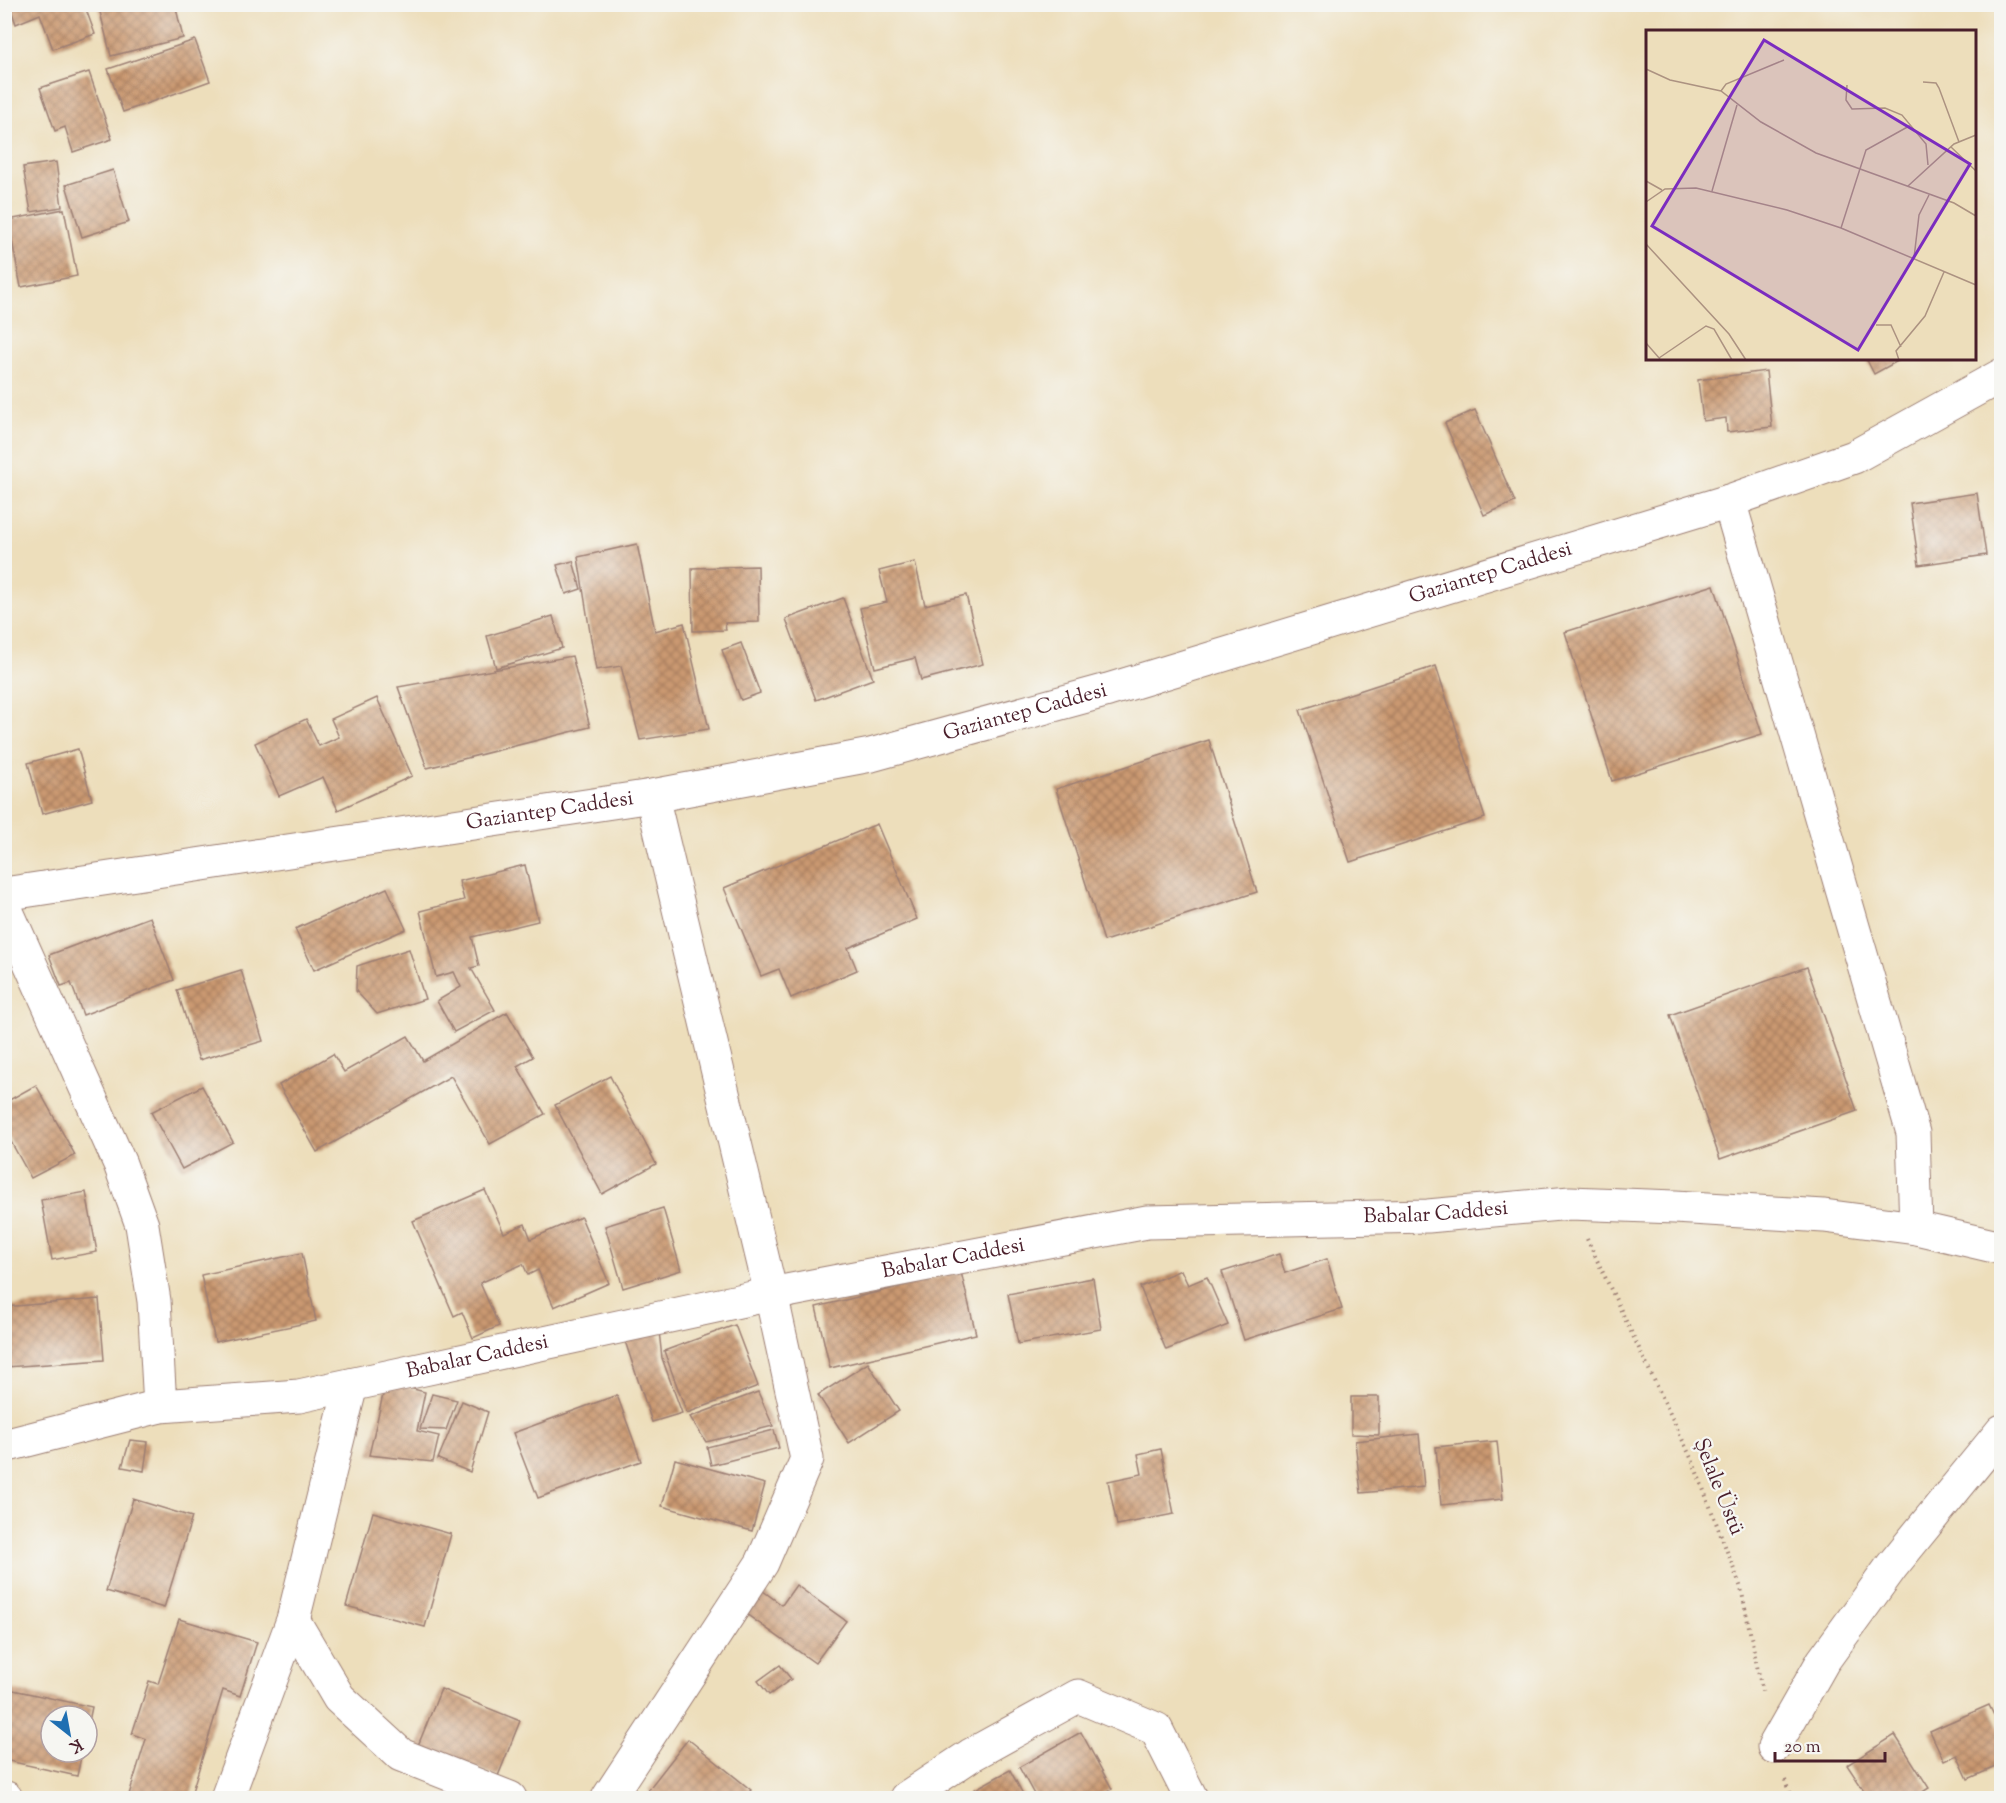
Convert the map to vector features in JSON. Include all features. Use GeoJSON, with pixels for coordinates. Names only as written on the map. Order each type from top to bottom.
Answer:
{"type":"FeatureCollection","features":[{"type":"Feature","properties":{"kind":"street","name":"Gaziantep Caddesi"},"geometry":{"type":"LineString","coordinates":[[4,894],[652,796],[871,754],[1108,690],[1729,501],[1854,457],[2001,375]]}},
{"type":"Feature","properties":{"kind":"street"},"geometry":{"type":"LineString","coordinates":[[1729,501],[1913,1133],[1916,1228]]}},
{"type":"Feature","properties":{"kind":"street"},"geometry":{"type":"LineString","coordinates":[[608,1798],[762,1563],[807,1459],[771,1294],[652,796]]}},
{"type":"Feature","properties":{"kind":"street"},"geometry":{"type":"LineString","coordinates":[[4,905],[120,1164],[142,1225],[154,1301],[160,1406]]}},
{"type":"Feature","properties":{"kind":"street","name":"Babalar Caddesi"},"geometry":{"type":"LineString","coordinates":[[4,1446],[160,1406],[298,1396],[771,1294],[1147,1222],[1428,1216],[1570,1203],[1824,1216],[1916,1228],[2001,1248]]}},
{"type":"Feature","properties":{"kind":"street"},"geometry":{"type":"LineString","coordinates":[[227,1798],[293,1620],[351,1385]]}},
{"type":"Feature","properties":{"kind":"street"},"geometry":{"type":"LineString","coordinates":[[1774,1747],[1823,1661],[1892,1566],[2001,1431]]}},
{"type":"Feature","properties":{"kind":"street"},"geometry":{"type":"LineString","coordinates":[[293,1620],[339,1698],[401,1755],[510,1798]]}},
{"type":"Feature","properties":{"kind":"street"},"geometry":{"type":"LineString","coordinates":[[906,1798],[971,1755],[1078,1696],[1156,1729],[1191,1798]]}},
{"type":"Feature","properties":{"kind":"path","name":"Şelale Üstü"},"geometry":{"type":"LineString","coordinates":[[1570,1203],[1693,1462],[1741,1588],[1774,1747],[1792,1798]]}},
{"type":"Feature","properties":{"kind":"building"},"geometry":{"type":"Polygon","coordinates":[[[9,4],[84,4],[95,34],[53,49],[40,14],[16,24],[9,4]]]}},
{"type":"Feature","properties":{"kind":"building"},"geometry":{"type":"Polygon","coordinates":[[[98,4],[175,4],[183,38],[111,56],[98,4]]]}},
{"type":"Feature","properties":{"kind":"building"},"geometry":{"type":"Polygon","coordinates":[[[195,40],[210,81],[123,112],[108,69],[195,40]]]}},
{"type":"Feature","properties":{"kind":"building"},"geometry":{"type":"Polygon","coordinates":[[[89,72],[112,139],[73,152],[65,127],[55,131],[40,88],[89,72]]]}},
{"type":"Feature","properties":{"kind":"building"},"geometry":{"type":"Polygon","coordinates":[[[56,162],[62,207],[31,212],[23,167],[56,162]]]}},
{"type":"Feature","properties":{"kind":"building"},"geometry":{"type":"Polygon","coordinates":[[[113,170],[129,222],[82,237],[66,185],[113,170]]]}},
{"type":"Feature","properties":{"kind":"building"},"geometry":{"type":"Polygon","coordinates":[[[64,209],[77,276],[21,287],[8,220],[64,209]]]}},
{"type":"Feature","properties":{"kind":"building"},"geometry":{"type":"Polygon","coordinates":[[[1867,360],[1899,360],[1874,374],[1867,360]]]}},
{"type":"Feature","properties":{"kind":"building"},"geometry":{"type":"Polygon","coordinates":[[[1766,371],[1772,427],[1727,432],[1726,418],[1703,421],[1698,380],[1766,371]]]}},
{"type":"Feature","properties":{"kind":"building"},"geometry":{"type":"Polygon","coordinates":[[[1475,410],[1515,502],[1484,515],[1445,423],[1475,410]]]}},
{"type":"Feature","properties":{"kind":"building"},"geometry":{"type":"Polygon","coordinates":[[[1977,493],[1986,555],[1919,565],[1910,503],[1977,493]]]}},
{"type":"Feature","properties":{"kind":"building"},"geometry":{"type":"Polygon","coordinates":[[[637,544],[655,631],[684,623],[709,729],[640,740],[621,666],[596,670],[578,557],[637,544]]]}},
{"type":"Feature","properties":{"kind":"building"},"geometry":{"type":"Polygon","coordinates":[[[573,561],[581,589],[566,594],[557,565],[573,561]]]}},
{"type":"Feature","properties":{"kind":"building"},"geometry":{"type":"Polygon","coordinates":[[[915,562],[925,605],[966,595],[983,664],[921,680],[915,658],[875,668],[860,608],[887,602],[879,571],[915,562]]]}},
{"type":"Feature","properties":{"kind":"building"},"geometry":{"type":"Polygon","coordinates":[[[758,566],[759,622],[725,623],[726,630],[693,631],[692,568],[758,566]]]}},
{"type":"Feature","properties":{"kind":"building"},"geometry":{"type":"Polygon","coordinates":[[[1714,585],[1762,734],[1612,781],[1565,632],[1714,585]]]}},
{"type":"Feature","properties":{"kind":"building"},"geometry":{"type":"Polygon","coordinates":[[[843,598],[873,679],[816,700],[786,619],[843,598]]]}},
{"type":"Feature","properties":{"kind":"building"},"geometry":{"type":"Polygon","coordinates":[[[553,616],[562,648],[496,668],[487,636],[553,616]]]}},
{"type":"Feature","properties":{"kind":"building"},"geometry":{"type":"Polygon","coordinates":[[[741,643],[760,693],[741,700],[722,650],[741,643]]]}},
{"type":"Feature","properties":{"kind":"building"},"geometry":{"type":"Polygon","coordinates":[[[572,656],[590,727],[427,768],[398,687],[572,656]]]}},
{"type":"Feature","properties":{"kind":"building"},"geometry":{"type":"Polygon","coordinates":[[[1436,666],[1485,818],[1350,862],[1300,710],[1436,666]]]}},
{"type":"Feature","properties":{"kind":"building"},"geometry":{"type":"Polygon","coordinates":[[[377,698],[412,776],[338,810],[323,777],[279,796],[255,743],[306,719],[319,746],[339,737],[331,719],[377,698]]]}},
{"type":"Feature","properties":{"kind":"building"},"geometry":{"type":"Polygon","coordinates":[[[1209,740],[1257,892],[1104,941],[1056,789],[1209,740]]]}},
{"type":"Feature","properties":{"kind":"building"},"geometry":{"type":"Polygon","coordinates":[[[78,749],[92,800],[42,814],[28,763],[78,749]]]}},
{"type":"Feature","properties":{"kind":"building"},"geometry":{"type":"Polygon","coordinates":[[[877,824],[917,919],[848,948],[857,970],[791,998],[779,969],[761,976],[724,888],[877,824]]]}},
{"type":"Feature","properties":{"kind":"building"},"geometry":{"type":"Polygon","coordinates":[[[525,865],[538,921],[472,937],[479,966],[471,968],[495,1010],[454,1032],[437,1001],[461,987],[454,972],[436,977],[420,911],[464,900],[459,881],[525,865]]]}},
{"type":"Feature","properties":{"kind":"building"},"geometry":{"type":"Polygon","coordinates":[[[387,888],[406,929],[314,970],[295,929],[387,888]]]}},
{"type":"Feature","properties":{"kind":"building"},"geometry":{"type":"Polygon","coordinates":[[[150,917],[174,980],[83,1015],[71,983],[61,986],[49,955],[150,917]]]}},
{"type":"Feature","properties":{"kind":"building"},"geometry":{"type":"Polygon","coordinates":[[[409,949],[425,999],[377,1014],[356,991],[357,966],[409,949]]]}},
{"type":"Feature","properties":{"kind":"building"},"geometry":{"type":"Polygon","coordinates":[[[1807,967],[1857,1111],[1720,1159],[1670,1015],[1807,967]]]}},
{"type":"Feature","properties":{"kind":"building"},"geometry":{"type":"Polygon","coordinates":[[[241,970],[263,1041],[199,1060],[177,990],[241,970]]]}},
{"type":"Feature","properties":{"kind":"building"},"geometry":{"type":"Polygon","coordinates":[[[507,1012],[533,1057],[517,1066],[545,1114],[490,1144],[451,1076],[317,1152],[279,1085],[333,1054],[344,1072],[408,1036],[423,1061],[507,1012]]]}},
{"type":"Feature","properties":{"kind":"building"},"geometry":{"type":"Polygon","coordinates":[[[610,1076],[656,1164],[602,1194],[555,1105],[610,1076]]]}},
{"type":"Feature","properties":{"kind":"building"},"geometry":{"type":"Polygon","coordinates":[[[36,1085],[75,1155],[31,1178],[4,1129],[4,1103],[36,1085]]]}},
{"type":"Feature","properties":{"kind":"building"},"geometry":{"type":"Polygon","coordinates":[[[202,1086],[233,1142],[182,1169],[151,1112],[202,1086]]]}},
{"type":"Feature","properties":{"kind":"building"},"geometry":{"type":"Polygon","coordinates":[[[485,1190],[504,1233],[525,1224],[531,1239],[581,1217],[609,1283],[554,1307],[538,1270],[528,1275],[523,1264],[480,1283],[499,1326],[473,1338],[462,1312],[454,1316],[413,1221],[485,1190]]]}},
{"type":"Feature","properties":{"kind":"building"},"geometry":{"type":"Polygon","coordinates":[[[86,1192],[97,1252],[52,1260],[41,1200],[86,1192]]]}},
{"type":"Feature","properties":{"kind":"building"},"geometry":{"type":"Polygon","coordinates":[[[663,1208],[681,1270],[623,1288],[605,1226],[663,1208]]]}},
{"type":"Feature","properties":{"kind":"building"},"geometry":{"type":"Polygon","coordinates":[[[302,1253],[316,1321],[215,1342],[201,1275],[302,1253]]]}},
{"type":"Feature","properties":{"kind":"building"},"geometry":{"type":"Polygon","coordinates":[[[1279,1254],[1285,1273],[1327,1259],[1342,1309],[1244,1340],[1222,1272],[1279,1254]]]}},
{"type":"Feature","properties":{"kind":"building"},"geometry":{"type":"Polygon","coordinates":[[[1181,1270],[1188,1285],[1207,1277],[1228,1325],[1166,1350],[1140,1287],[1181,1270]]]}},
{"type":"Feature","properties":{"kind":"building"},"geometry":{"type":"Polygon","coordinates":[[[961,1272],[976,1334],[830,1368],[816,1307],[961,1272]]]}},
{"type":"Feature","properties":{"kind":"building"},"geometry":{"type":"Polygon","coordinates":[[[1093,1278],[1101,1329],[1018,1344],[1008,1294],[1093,1278]]]}},
{"type":"Feature","properties":{"kind":"building"},"geometry":{"type":"Polygon","coordinates":[[[99,1299],[104,1360],[6,1367],[4,1307],[99,1299]]]}},
{"type":"Feature","properties":{"kind":"building"},"geometry":{"type":"Polygon","coordinates":[[[735,1325],[758,1386],[687,1413],[664,1351],[735,1325]]]}},
{"type":"Feature","properties":{"kind":"building"},"geometry":{"type":"Polygon","coordinates":[[[659,1331],[662,1358],[682,1413],[652,1422],[625,1341],[659,1331]]]}},
{"type":"Feature","properties":{"kind":"building"},"geometry":{"type":"Polygon","coordinates":[[[868,1363],[899,1411],[849,1443],[818,1395],[868,1363]]]}},
{"type":"Feature","properties":{"kind":"building"},"geometry":{"type":"Polygon","coordinates":[[[386,1382],[425,1392],[417,1431],[439,1436],[433,1462],[369,1455],[386,1382]]]}},
{"type":"Feature","properties":{"kind":"building"},"geometry":{"type":"Polygon","coordinates":[[[758,1392],[773,1426],[706,1442],[690,1417],[758,1392]]]}},
{"type":"Feature","properties":{"kind":"building"},"geometry":{"type":"Polygon","coordinates":[[[432,1394],[457,1400],[446,1430],[420,1429],[432,1394]]]}},
{"type":"Feature","properties":{"kind":"building"},"geometry":{"type":"Polygon","coordinates":[[[617,1395],[641,1461],[538,1498],[513,1433],[617,1395]]]}},
{"type":"Feature","properties":{"kind":"building"},"geometry":{"type":"Polygon","coordinates":[[[1351,1397],[1379,1397],[1379,1435],[1351,1434],[1351,1397]]]}},
{"type":"Feature","properties":{"kind":"building"},"geometry":{"type":"Polygon","coordinates":[[[462,1401],[488,1412],[470,1472],[438,1459],[462,1401]]]}},
{"type":"Feature","properties":{"kind":"building"},"geometry":{"type":"Polygon","coordinates":[[[774,1430],[779,1448],[711,1465],[707,1447],[774,1430]]]}},
{"type":"Feature","properties":{"kind":"building"},"geometry":{"type":"Polygon","coordinates":[[[1419,1434],[1424,1487],[1361,1493],[1355,1441],[1419,1434]]]}},
{"type":"Feature","properties":{"kind":"building"},"geometry":{"type":"Polygon","coordinates":[[[130,1440],[148,1442],[144,1471],[122,1467],[130,1440]]]}},
{"type":"Feature","properties":{"kind":"building"},"geometry":{"type":"Polygon","coordinates":[[[1497,1441],[1503,1499],[1441,1505],[1436,1447],[1497,1441]]]}},
{"type":"Feature","properties":{"kind":"building"},"geometry":{"type":"Polygon","coordinates":[[[1161,1449],[1174,1514],[1117,1525],[1108,1481],[1142,1474],[1138,1454],[1161,1449]]]}},
{"type":"Feature","properties":{"kind":"building"},"geometry":{"type":"Polygon","coordinates":[[[675,1459],[765,1484],[752,1531],[662,1506],[675,1459]]]}},
{"type":"Feature","properties":{"kind":"building"},"geometry":{"type":"Polygon","coordinates":[[[133,1499],[192,1517],[164,1608],[106,1591],[133,1499]]]}},
{"type":"Feature","properties":{"kind":"building"},"geometry":{"type":"Polygon","coordinates":[[[373,1512],[451,1534],[425,1627],[346,1606],[373,1512]]]}},
{"type":"Feature","properties":{"kind":"building"},"geometry":{"type":"Polygon","coordinates":[[[796,1585],[846,1621],[815,1663],[742,1611],[759,1588],[782,1605],[796,1585]]]}},
{"type":"Feature","properties":{"kind":"building"},"geometry":{"type":"Polygon","coordinates":[[[179,1619],[257,1642],[240,1696],[223,1690],[190,1798],[128,1798],[146,1739],[132,1734],[149,1681],[158,1684],[179,1619]]]}},
{"type":"Feature","properties":{"kind":"building"},"geometry":{"type":"Polygon","coordinates":[[[780,1665],[791,1679],[769,1695],[758,1681],[780,1665]]]}},
{"type":"Feature","properties":{"kind":"building"},"geometry":{"type":"Polygon","coordinates":[[[4,1688],[78,1704],[39,1704],[39,1764],[80,1764],[77,1776],[4,1760],[4,1688]]]}},
{"type":"Feature","properties":{"kind":"building"},"geometry":{"type":"Polygon","coordinates":[[[441,1689],[520,1721],[498,1776],[417,1748],[441,1689]]]}},
{"type":"Feature","properties":{"kind":"building"},"geometry":{"type":"Polygon","coordinates":[[[1989,1705],[2002,1732],[2002,1764],[1968,1779],[1957,1755],[1944,1761],[1930,1731],[1989,1705]]]}},
{"type":"Feature","properties":{"kind":"building"},"geometry":{"type":"Polygon","coordinates":[[[1081,1732],[1112,1789],[1094,1798],[1036,1798],[1019,1767],[1081,1732]]]}},
{"type":"Feature","properties":{"kind":"building"},"geometry":{"type":"Polygon","coordinates":[[[1895,1735],[1929,1788],[1913,1798],[1869,1798],[1847,1765],[1895,1735]]]}},
{"type":"Feature","properties":{"kind":"building"},"geometry":{"type":"Polygon","coordinates":[[[688,1739],[751,1790],[743,1798],[659,1798],[648,1790],[688,1739]]]}},
{"type":"Feature","properties":{"kind":"building"},"geometry":{"type":"Polygon","coordinates":[[[1010,1770],[1025,1798],[970,1798],[968,1793],[1010,1770]]]}}]}
